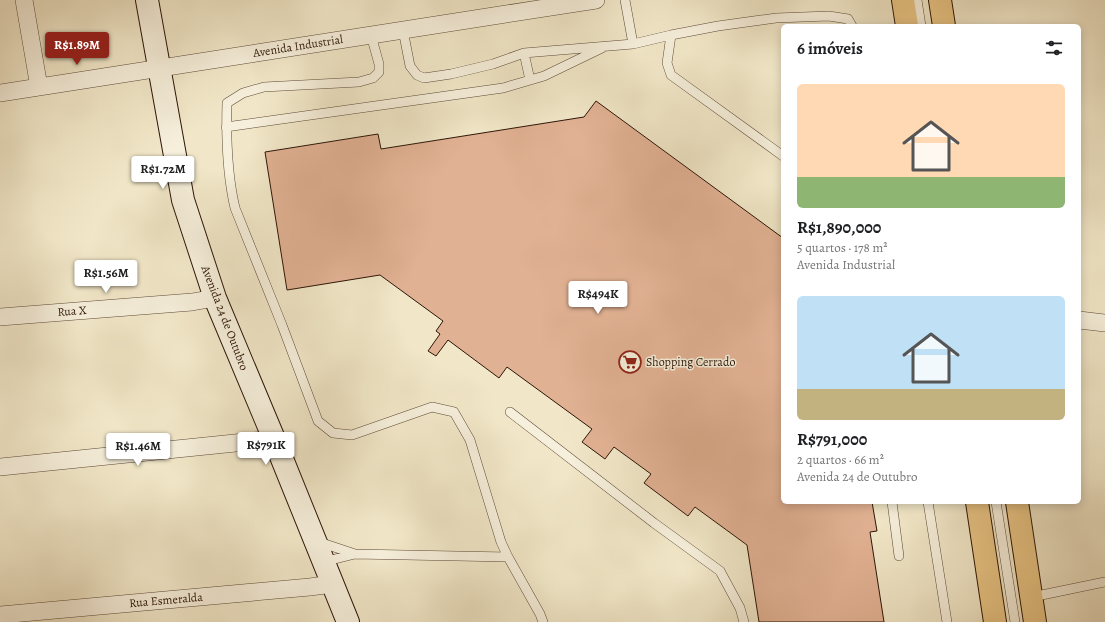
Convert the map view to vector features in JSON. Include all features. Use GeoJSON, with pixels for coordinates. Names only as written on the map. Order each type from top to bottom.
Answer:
{"type":"FeatureCollection","features":[{"type":"Feature","properties":{"kind":"main road"},"geometry":{"type":"LineString","coordinates":[[904,0],[907,24]]}},
{"type":"Feature","properties":{"kind":"main road"},"geometry":{"type":"LineString","coordinates":[[940,0],[944,24]]}},
{"type":"Feature","properties":{"kind":"main road"},"geometry":{"type":"LineString","coordinates":[[977,504],[995,622]]}},
{"type":"Feature","properties":{"kind":"main road"},"geometry":{"type":"LineString","coordinates":[[1017,504],[1035,622]]}},
{"type":"Feature","properties":{"kind":"street"},"geometry":{"type":"LineString","coordinates":[[24,0],[40,87]]}},
{"type":"Feature","properties":{"kind":"street","name":"Avenida 24 de Outubro"},"geometry":{"type":"LineString","coordinates":[[147,0],[183,200],[215,298],[348,622]]}},
{"type":"Feature","properties":{"kind":"street","name":"Avenida Industrial"},"geometry":{"type":"LineString","coordinates":[[0,93],[403,30],[521,6],[596,0]]}},
{"type":"Feature","properties":{"kind":"street","name":"Rua X"},"geometry":{"type":"LineString","coordinates":[[0,317],[192,302],[215,298]]}},
{"type":"Feature","properties":{"kind":"street"},"geometry":{"type":"LineString","coordinates":[[1081,320],[1105,323]]}},
{"type":"Feature","properties":{"kind":"street"},"geometry":{"type":"LineString","coordinates":[[0,467],[274,439]]}},
{"type":"Feature","properties":{"kind":"street","name":"Rua Esmeralda"},"geometry":{"type":"LineString","coordinates":[[0,615],[332,584]]}},
{"type":"Feature","properties":{"kind":"lane"},"geometry":{"type":"LineString","coordinates":[[625,0],[633,44]]}},
{"type":"Feature","properties":{"kind":"lane"},"geometry":{"type":"LineString","coordinates":[[917,0],[921,24]]}},
{"type":"Feature","properties":{"kind":"lane"},"geometry":{"type":"LineString","coordinates":[[403,30],[410,66],[417,75],[424,78],[451,74],[494,64],[524,53],[633,44],[718,26],[776,18],[829,16],[848,19],[851,24]]}},
{"type":"Feature","properties":{"kind":"lane"},"geometry":{"type":"LineString","coordinates":[[371,35],[380,64],[379,72],[373,78],[360,82],[264,87],[243,93],[226,103],[226,127],[231,189],[235,208],[282,325],[318,421],[333,433],[352,435],[432,407],[454,412],[470,440],[501,542],[543,622]]}},
{"type":"Feature","properties":{"kind":"lane"},"geometry":{"type":"LineString","coordinates":[[671,35],[667,63],[671,75],[781,155]]}},
{"type":"Feature","properties":{"kind":"lane"},"geometry":{"type":"LineString","coordinates":[[226,127],[503,88],[544,76],[607,45]]}},
{"type":"Feature","properties":{"kind":"lane"},"geometry":{"type":"LineString","coordinates":[[524,53],[530,80]]}},
{"type":"Feature","properties":{"kind":"lane"},"geometry":{"type":"LineString","coordinates":[[510,412],[603,484],[720,571],[740,608],[744,622]]}},
{"type":"Feature","properties":{"kind":"lane"},"geometry":{"type":"LineString","coordinates":[[892,504],[899,556]]}},
{"type":"Feature","properties":{"kind":"lane"},"geometry":{"type":"LineString","coordinates":[[928,504],[947,622]]}},
{"type":"Feature","properties":{"kind":"lane"},"geometry":{"type":"LineString","coordinates":[[996,504],[1015,622]]}},
{"type":"Feature","properties":{"kind":"lane"},"geometry":{"type":"LineString","coordinates":[[314,541],[355,554]]}},
{"type":"Feature","properties":{"kind":"lane"},"geometry":{"type":"LineString","coordinates":[[323,562],[355,554],[508,557]]}},
{"type":"Feature","properties":{"kind":"lane"},"geometry":{"type":"LineString","coordinates":[[1032,596],[1105,582]]}},
{"type":"Feature","properties":{"kind":"building","name":"Shopping Cerrado"},"geometry":{"type":"Polygon","coordinates":[[[596,101],[781,237],[781,504],[872,504],[877,531],[870,532],[884,622],[759,622],[747,545],[695,507],[688,516],[644,483],[651,474],[614,447],[605,459],[582,442],[592,429],[507,367],[499,378],[448,340],[436,356],[428,351],[440,334],[436,331],[443,321],[380,275],[287,290],[265,152],[378,134],[381,149],[584,117],[596,101]]]}},
{"type":"Feature","properties":{"kind":"place","name":"Shopping Cerrado"},"geometry":{"type":"Point","coordinates":[630,362]}}]}
